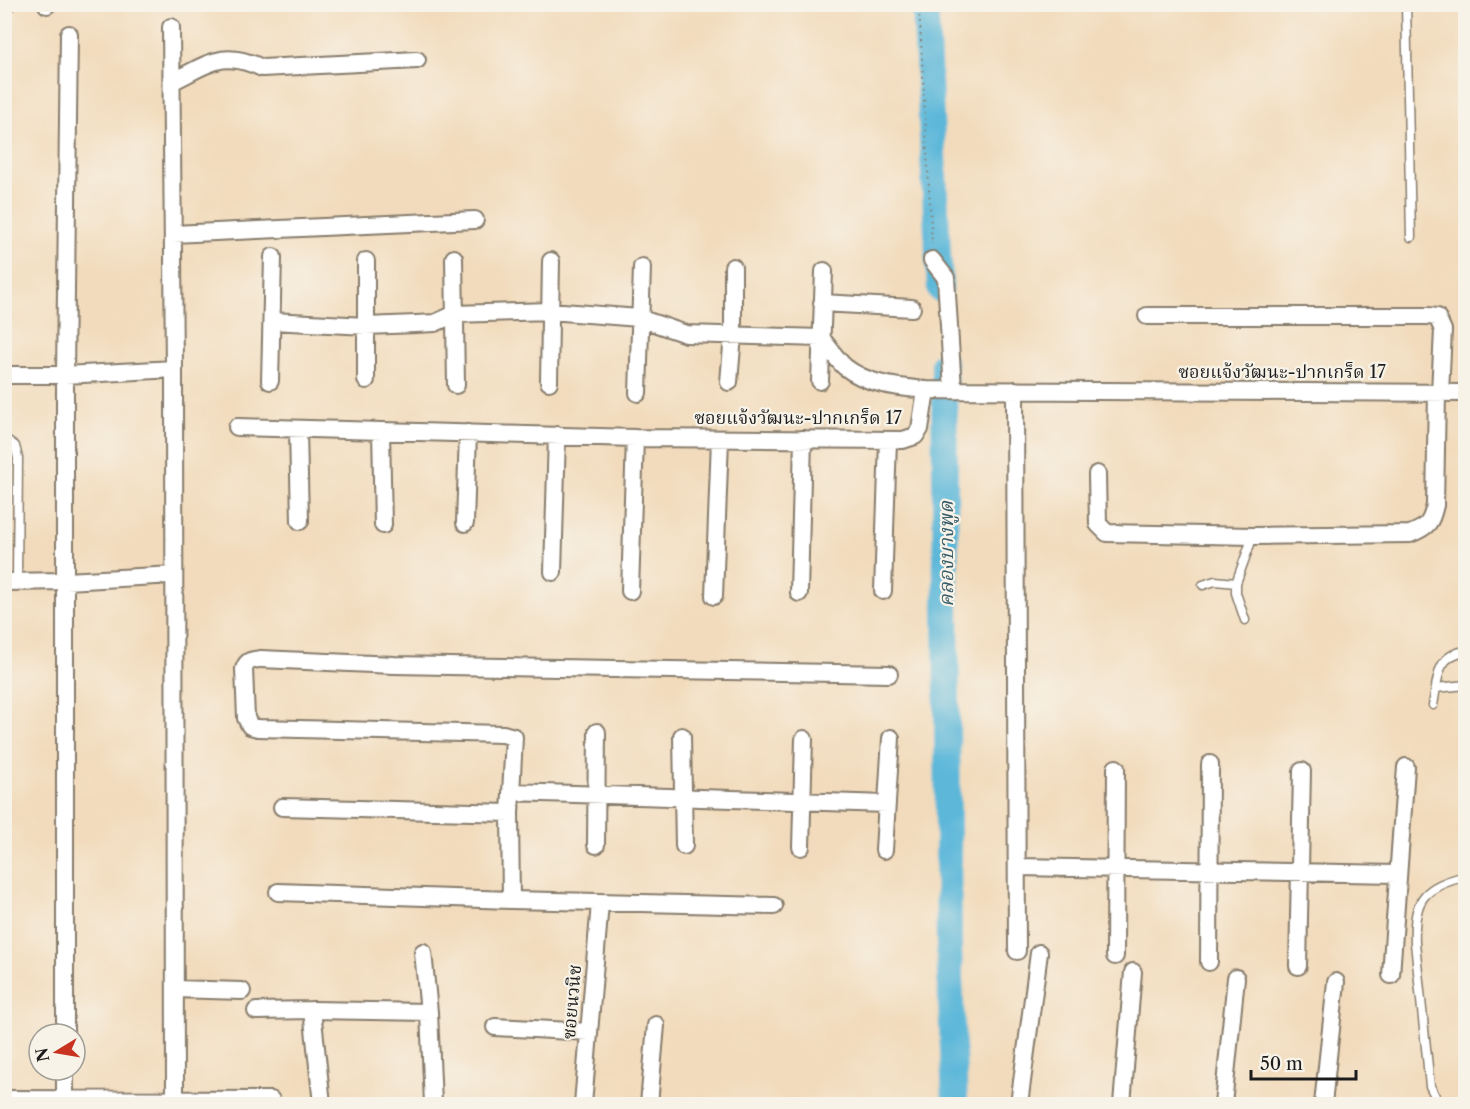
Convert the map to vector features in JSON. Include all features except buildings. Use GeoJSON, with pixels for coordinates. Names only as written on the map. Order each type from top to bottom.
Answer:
{"type":"FeatureCollection","features":[{"type":"Feature","properties":{"kind":"street"},"geometry":{"type":"LineString","coordinates":[[171,27],[175,1102]]}},
{"type":"Feature","properties":{"kind":"street"},"geometry":{"type":"LineString","coordinates":[[65,1022],[65,375],[69,34]]}},
{"type":"Feature","properties":{"kind":"street"},"geometry":{"type":"LineString","coordinates":[[172,81],[220,59],[241,59],[262,68],[417,60]]}},
{"type":"Feature","properties":{"kind":"street"},"geometry":{"type":"LineString","coordinates":[[173,234],[476,220]]}},
{"type":"Feature","properties":{"kind":"street"},"geometry":{"type":"LineString","coordinates":[[270,381],[273,257]]}},
{"type":"Feature","properties":{"kind":"street"},"geometry":{"type":"LineString","coordinates":[[454,258],[456,385]]}},
{"type":"Feature","properties":{"kind":"street"},"geometry":{"type":"LineString","coordinates":[[272,321],[366,326],[435,323],[455,314],[550,311],[639,318],[686,334],[821,338],[846,367],[866,378],[884,385],[942,390],[946,278],[932,260]]}},
{"type":"Feature","properties":{"kind":"street"},"geometry":{"type":"LineString","coordinates":[[366,261],[366,380]]}},
{"type":"Feature","properties":{"kind":"street"},"geometry":{"type":"LineString","coordinates":[[549,382],[550,261]]}},
{"type":"Feature","properties":{"kind":"street"},"geometry":{"type":"LineString","coordinates":[[638,393],[642,267]]}},
{"type":"Feature","properties":{"kind":"street"},"geometry":{"type":"LineString","coordinates":[[729,382],[733,335],[733,267]]}},
{"type":"Feature","properties":{"kind":"street"},"geometry":{"type":"LineString","coordinates":[[820,381],[824,272]]}},
{"type":"Feature","properties":{"kind":"street"},"geometry":{"type":"LineString","coordinates":[[822,303],[912,308]]}},
{"type":"Feature","properties":{"kind":"street"},"geometry":{"type":"LineString","coordinates":[[1097,474],[1098,524],[1107,532],[1253,536],[1393,535],[1410,534],[1422,529],[1431,521],[1435,505],[1443,330],[1437,317],[1428,315],[1147,316]]}},
{"type":"Feature","properties":{"kind":"street"},"geometry":{"type":"LineString","coordinates":[[4,375],[65,375],[174,369]]}},
{"type":"Feature","properties":{"kind":"street","name":"ซอยแจ้งวัฒนะ-ปากเกร็ด 17"},"geometry":{"type":"LineString","coordinates":[[237,427],[635,438],[903,440],[915,436],[942,390],[1466,393]]}},
{"type":"Feature","properties":{"kind":"street"},"geometry":{"type":"LineString","coordinates":[[1015,390],[1017,951]]}},
{"type":"Feature","properties":{"kind":"street"},"geometry":{"type":"LineString","coordinates":[[298,429],[300,521]]}},
{"type":"Feature","properties":{"kind":"street"},"geometry":{"type":"LineString","coordinates":[[381,431],[383,525]]}},
{"type":"Feature","properties":{"kind":"street"},"geometry":{"type":"LineString","coordinates":[[465,523],[468,433]]}},
{"type":"Feature","properties":{"kind":"street"},"geometry":{"type":"LineString","coordinates":[[554,572],[557,435]]}},
{"type":"Feature","properties":{"kind":"street"},"geometry":{"type":"LineString","coordinates":[[630,591],[635,438]]}},
{"type":"Feature","properties":{"kind":"street"},"geometry":{"type":"LineString","coordinates":[[714,596],[720,439]]}},
{"type":"Feature","properties":{"kind":"street"},"geometry":{"type":"LineString","coordinates":[[799,593],[803,439]]}},
{"type":"Feature","properties":{"kind":"street"},"geometry":{"type":"LineString","coordinates":[[883,591],[888,440]]}},
{"type":"Feature","properties":{"kind":"street"},"geometry":{"type":"LineString","coordinates":[[11,582],[174,575]]}},
{"type":"Feature","properties":{"kind":"street"},"geometry":{"type":"LineString","coordinates":[[511,900],[510,813],[514,737],[503,734],[250,726],[246,718],[244,669],[246,663],[261,659],[416,665],[889,674]]}},
{"type":"Feature","properties":{"kind":"street"},"geometry":{"type":"LineString","coordinates":[[596,845],[597,732]]}},
{"type":"Feature","properties":{"kind":"street"},"geometry":{"type":"LineString","coordinates":[[682,736],[684,846]]}},
{"type":"Feature","properties":{"kind":"street"},"geometry":{"type":"LineString","coordinates":[[884,850],[891,738]]}},
{"type":"Feature","properties":{"kind":"street"},"geometry":{"type":"LineString","coordinates":[[801,847],[804,740]]}},
{"type":"Feature","properties":{"kind":"street"},"geometry":{"type":"LineString","coordinates":[[1209,962],[1210,764]]}},
{"type":"Feature","properties":{"kind":"street"},"geometry":{"type":"LineString","coordinates":[[1391,975],[1406,767]]}},
{"type":"Feature","properties":{"kind":"street"},"geometry":{"type":"LineString","coordinates":[[1115,956],[1116,768]]}},
{"type":"Feature","properties":{"kind":"street"},"geometry":{"type":"LineString","coordinates":[[1298,966],[1302,771]]}},
{"type":"Feature","properties":{"kind":"street"},"geometry":{"type":"LineString","coordinates":[[512,792],[887,804]]}},
{"type":"Feature","properties":{"kind":"street"},"geometry":{"type":"LineString","coordinates":[[282,807],[510,813]]}},
{"type":"Feature","properties":{"kind":"street"},"geometry":{"type":"LineString","coordinates":[[1018,867],[1397,874]]}},
{"type":"Feature","properties":{"kind":"street"},"geometry":{"type":"LineString","coordinates":[[279,892],[600,903],[774,906]]}},
{"type":"Feature","properties":{"kind":"street","name":"ซอยนวนิช"},"geometry":{"type":"LineString","coordinates":[[583,1104],[600,903]]}},
{"type":"Feature","properties":{"kind":"street"},"geometry":{"type":"LineString","coordinates":[[423,952],[429,1012],[433,1104]]}},
{"type":"Feature","properties":{"kind":"street"},"geometry":{"type":"LineString","coordinates":[[1019,1104],[1039,952]]}},
{"type":"Feature","properties":{"kind":"street"},"geometry":{"type":"LineString","coordinates":[[1122,1104],[1133,972]]}},
{"type":"Feature","properties":{"kind":"street"},"geometry":{"type":"LineString","coordinates":[[1222,1104],[1236,978]]}},
{"type":"Feature","properties":{"kind":"street"},"geometry":{"type":"LineString","coordinates":[[1323,1104],[1336,982]]}},
{"type":"Feature","properties":{"kind":"street"},"geometry":{"type":"LineString","coordinates":[[175,989],[242,991]]}},
{"type":"Feature","properties":{"kind":"street"},"geometry":{"type":"LineString","coordinates":[[312,1010],[322,1104]]}},
{"type":"Feature","properties":{"kind":"street"},"geometry":{"type":"LineString","coordinates":[[256,1011],[429,1012]]}},
{"type":"Feature","properties":{"kind":"street"},"geometry":{"type":"LineString","coordinates":[[650,1104],[656,1025]]}},
{"type":"Feature","properties":{"kind":"street"},"geometry":{"type":"LineString","coordinates":[[495,1027],[589,1032]]}},
{"type":"Feature","properties":{"kind":"street"},"geometry":{"type":"LineString","coordinates":[[65,1082],[65,1102]]}},
{"type":"Feature","properties":{"kind":"street"},"geometry":{"type":"LineString","coordinates":[[4,1099],[65,1102],[271,1100]]}},
{"type":"Feature","properties":{"kind":"lane"},"geometry":{"type":"LineString","coordinates":[[1407,4],[1411,237]]}},
{"type":"Feature","properties":{"kind":"lane"},"geometry":{"type":"LineString","coordinates":[[4,438],[15,446],[18,458],[11,582]]}},
{"type":"Feature","properties":{"kind":"lane"},"geometry":{"type":"LineString","coordinates":[[1245,620],[1236,593],[1236,583],[1253,536]]}},
{"type":"Feature","properties":{"kind":"lane"},"geometry":{"type":"LineString","coordinates":[[1203,585],[1215,580],[1236,583]]}},
{"type":"Feature","properties":{"kind":"lane"},"geometry":{"type":"LineString","coordinates":[[1433,705],[1442,663],[1456,652],[1466,651]]}},
{"type":"Feature","properties":{"kind":"lane"},"geometry":{"type":"LineString","coordinates":[[1436,688],[1466,685]]}},
{"type":"Feature","properties":{"kind":"lane"},"geometry":{"type":"LineString","coordinates":[[1439,1104],[1430,1086],[1414,920],[1420,902],[1432,888],[1466,876]]}},
{"type":"Feature","properties":{"kind":"path"},"geometry":{"type":"LineString","coordinates":[[919,4],[932,260]]}},
{"type":"Feature","properties":{"kind":"waterway","name":"คลองบางพูด"},"geometry":{"type":"LineString","coordinates":[[925,4],[940,289]]}},
{"type":"Feature","properties":{"kind":"waterway","name":"คลองบางพูด"},"geometry":{"type":"LineString","coordinates":[[944,364],[949,948],[955,1104]]}}]}
